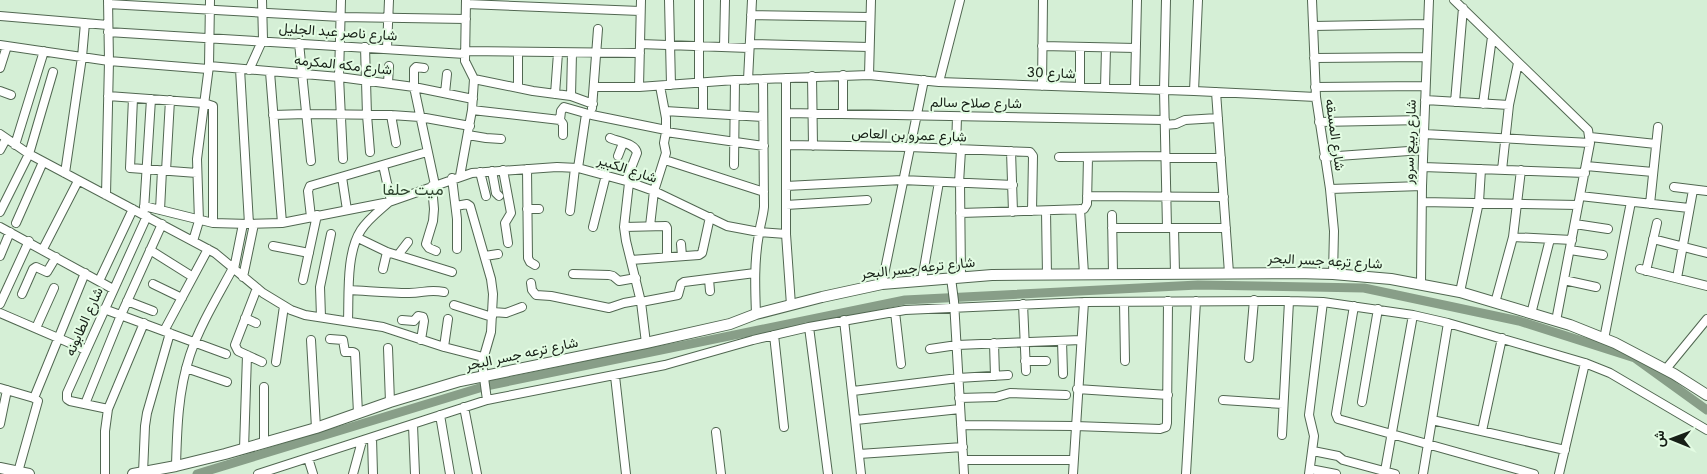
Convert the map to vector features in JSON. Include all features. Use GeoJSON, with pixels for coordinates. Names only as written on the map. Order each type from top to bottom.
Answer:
{"type":"FeatureCollection","features":[{"type":"Feature","properties":{"kind":"street"},"geometry":{"type":"LineString","coordinates":[[194,240],[199,221],[198,146],[209,68],[210,0]]}},
{"type":"Feature","properties":{"kind":"street"},"geometry":{"type":"LineString","coordinates":[[249,70],[262,41],[262,0]]}},
{"type":"Feature","properties":{"kind":"street"},"geometry":{"type":"LineString","coordinates":[[342,0],[339,77],[343,159]]}},
{"type":"Feature","properties":{"kind":"street"},"geometry":{"type":"LineString","coordinates":[[386,48],[389,0]]}},
{"type":"Feature","properties":{"kind":"street"},"geometry":{"type":"LineString","coordinates":[[638,88],[641,0]]}},
{"type":"Feature","properties":{"kind":"street"},"geometry":{"type":"LineString","coordinates":[[669,0],[671,85]]}},
{"type":"Feature","properties":{"kind":"street"},"geometry":{"type":"LineString","coordinates":[[698,0],[703,113]]}},
{"type":"Feature","properties":{"kind":"street"},"geometry":{"type":"LineString","coordinates":[[724,47],[725,0]]}},
{"type":"Feature","properties":{"kind":"street"},"geometry":{"type":"LineString","coordinates":[[748,80],[752,0]]}},
{"type":"Feature","properties":{"kind":"street"},"geometry":{"type":"LineString","coordinates":[[868,75],[870,0]]}},
{"type":"Feature","properties":{"kind":"street"},"geometry":{"type":"LineString","coordinates":[[939,82],[960,0]]}},
{"type":"Feature","properties":{"kind":"street"},"geometry":{"type":"LineString","coordinates":[[1042,86],[1043,0]]}},
{"type":"Feature","properties":{"kind":"street"},"geometry":{"type":"LineString","coordinates":[[1135,88],[1137,0]]}},
{"type":"Feature","properties":{"kind":"street"},"geometry":{"type":"LineString","coordinates":[[1166,0],[1164,90],[1166,197],[1175,273]]}},
{"type":"Feature","properties":{"kind":"street"},"geometry":{"type":"LineString","coordinates":[[1194,91],[1198,0]]}},
{"type":"Feature","properties":{"kind":"street","name":"شارع المسقه"},"geometry":{"type":"LineString","coordinates":[[1312,0],[1316,98],[1330,189],[1334,231],[1333,274]]}},
{"type":"Feature","properties":{"kind":"street","name":"شارع ربيع سرور"},"geometry":{"type":"LineString","coordinates":[[1421,284],[1423,150],[1429,0]]}},
{"type":"Feature","properties":{"kind":"street"},"geometry":{"type":"LineString","coordinates":[[1454,0],[1588,130],[1590,140],[1556,321]]}},
{"type":"Feature","properties":{"kind":"street"},"geometry":{"type":"LineString","coordinates":[[106,195],[109,61],[108,2],[341,17],[466,19]]}},
{"type":"Feature","properties":{"kind":"street"},"geometry":{"type":"LineString","coordinates":[[457,249],[456,177],[469,130],[474,79],[466,66],[466,2],[640,11]]}},
{"type":"Feature","properties":{"kind":"street"},"geometry":{"type":"LineString","coordinates":[[1455,102],[1463,8]]}},
{"type":"Feature","properties":{"kind":"street"},"geometry":{"type":"LineString","coordinates":[[751,15],[870,17]]}},
{"type":"Feature","properties":{"kind":"street","name":"شارع ناصر عبد الجليل"},"geometry":{"type":"LineString","coordinates":[[0,16],[86,23],[108,28],[210,38],[365,47],[465,52],[640,53]]}},
{"type":"Feature","properties":{"kind":"street"},"geometry":{"type":"LineString","coordinates":[[65,173],[86,23]]}},
{"type":"Feature","properties":{"kind":"street"},"geometry":{"type":"LineString","coordinates":[[1313,26],[1428,24]]}},
{"type":"Feature","properties":{"kind":"street"},"geometry":{"type":"LineString","coordinates":[[570,211],[577,168],[592,104],[598,29]]}},
{"type":"Feature","properties":{"kind":"street"},"geometry":{"type":"LineString","coordinates":[[1483,104],[1492,38]]}},
{"type":"Feature","properties":{"kind":"street"},"geometry":{"type":"LineString","coordinates":[[300,43],[311,161]]}},
{"type":"Feature","properties":{"kind":"street"},"geometry":{"type":"LineString","coordinates":[[640,44],[724,47],[869,47]]}},
{"type":"Feature","properties":{"kind":"street"},"geometry":{"type":"LineString","coordinates":[[0,68],[4,46]]}},
{"type":"Feature","properties":{"kind":"street","name":"شارع مكه المكرمه"},"geometry":{"type":"LineString","coordinates":[[4,46],[109,61],[240,69],[366,80],[473,99]]}},
{"type":"Feature","properties":{"kind":"street"},"geometry":{"type":"LineString","coordinates":[[1042,46],[1136,48]]}},
{"type":"Feature","properties":{"kind":"street"},"geometry":{"type":"LineString","coordinates":[[365,47],[370,152]]}},
{"type":"Feature","properties":{"kind":"street"},"geometry":{"type":"LineString","coordinates":[[1080,47],[1080,87]]}},
{"type":"Feature","properties":{"kind":"street"},"geometry":{"type":"LineString","coordinates":[[1105,88],[1106,48]]}},
{"type":"Feature","properties":{"kind":"street"},"geometry":{"type":"LineString","coordinates":[[15,145],[44,52]]}},
{"type":"Feature","properties":{"kind":"street"},"geometry":{"type":"LineString","coordinates":[[518,52],[518,88]]}},
{"type":"Feature","properties":{"kind":"street"},"geometry":{"type":"LineString","coordinates":[[555,94],[558,53]]}},
{"type":"Feature","properties":{"kind":"street"},"geometry":{"type":"LineString","coordinates":[[570,96],[572,53]]}},
{"type":"Feature","properties":{"kind":"street"},"geometry":{"type":"LineString","coordinates":[[1314,58],[1426,57]]}},
{"type":"Feature","properties":{"kind":"street"},"geometry":{"type":"LineString","coordinates":[[1502,170],[1504,138],[1518,63]]}},
{"type":"Feature","properties":{"kind":"street"},"geometry":{"type":"LineString","coordinates":[[388,83],[389,66]]}},
{"type":"Feature","properties":{"kind":"street"},"geometry":{"type":"LineString","coordinates":[[424,68],[414,69],[414,87],[433,185],[433,221],[426,244],[429,248],[436,251]]}},
{"type":"Feature","properties":{"kind":"street"},"geometry":{"type":"LineString","coordinates":[[240,69],[249,224],[244,276]]}},
{"type":"Feature","properties":{"kind":"street"},"geometry":{"type":"LineString","coordinates":[[0,212],[29,154],[53,72]]}},
{"type":"Feature","properties":{"kind":"street"},"geometry":{"type":"LineString","coordinates":[[270,72],[282,223]]}},
{"type":"Feature","properties":{"kind":"street"},"geometry":{"type":"LineString","coordinates":[[445,93],[447,74]]}},
{"type":"Feature","properties":{"kind":"street","name":"شارع 30"},"geometry":{"type":"LineString","coordinates":[[594,87],[638,88],[735,80],[868,75],[939,82],[1135,88],[1316,98]]}},
{"type":"Feature","properties":{"kind":"street"},"geometry":{"type":"LineString","coordinates":[[812,76],[813,146]]}},
{"type":"Feature","properties":{"kind":"street"},"geometry":{"type":"LineString","coordinates":[[843,76],[843,113]]}},
{"type":"Feature","properties":{"kind":"street"},"geometry":{"type":"LineString","coordinates":[[786,78],[786,234],[792,305]]}},
{"type":"Feature","properties":{"kind":"street"},"geometry":{"type":"LineString","coordinates":[[474,79],[570,96],[592,104]]}},
{"type":"Feature","properties":{"kind":"street"},"geometry":{"type":"LineString","coordinates":[[756,314],[755,273],[759,232],[763,216],[764,192],[763,79]]}},
{"type":"Feature","properties":{"kind":"street"},"geometry":{"type":"LineString","coordinates":[[734,165],[735,80]]}},
{"type":"Feature","properties":{"kind":"street"},"geometry":{"type":"LineString","coordinates":[[882,284],[924,80]]}},
{"type":"Feature","properties":{"kind":"street"},"geometry":{"type":"LineString","coordinates":[[650,226],[654,191],[666,153],[664,143],[666,131],[665,111],[660,86]]}},
{"type":"Feature","properties":{"kind":"street"},"geometry":{"type":"LineString","coordinates":[[1315,87],[1426,86]]}},
{"type":"Feature","properties":{"kind":"street"},"geometry":{"type":"LineString","coordinates":[[0,91],[11,95]]}},
{"type":"Feature","properties":{"kind":"street"},"geometry":{"type":"LineString","coordinates":[[1216,92],[1229,273]]}},
{"type":"Feature","properties":{"kind":"street"},"geometry":{"type":"LineString","coordinates":[[108,96],[212,105],[214,108],[213,223]]}},
{"type":"Feature","properties":{"kind":"street"},"geometry":{"type":"LineString","coordinates":[[133,98],[129,166],[131,168],[197,173]]}},
{"type":"Feature","properties":{"kind":"street","name":"شارع الطابونه"},"geometry":{"type":"LineString","coordinates":[[108,409],[70,401],[67,397],[145,212],[151,99]]}},
{"type":"Feature","properties":{"kind":"street"},"geometry":{"type":"LineString","coordinates":[[160,210],[170,100]]}},
{"type":"Feature","properties":{"kind":"street"},"geometry":{"type":"LineString","coordinates":[[1425,100],[1509,106]]}},
{"type":"Feature","properties":{"kind":"street"},"geometry":{"type":"LineString","coordinates":[[563,135],[563,124],[560,120],[561,108],[564,107],[589,115],[666,131],[764,146]]}},
{"type":"Feature","properties":{"kind":"street"},"geometry":{"type":"LineString","coordinates":[[472,110],[560,120]]}},
{"type":"Feature","properties":{"kind":"street"},"geometry":{"type":"LineString","coordinates":[[665,111],[763,117]]}},
{"type":"Feature","properties":{"kind":"street","name":"شارع صلاح سالم"},"geometry":{"type":"LineString","coordinates":[[787,112],[1165,122],[1176,124],[1186,120],[1218,118]]}},
{"type":"Feature","properties":{"kind":"street"},"geometry":{"type":"LineString","coordinates":[[273,115],[340,114],[420,117],[469,130],[486,138],[501,139]]}},
{"type":"Feature","properties":{"kind":"street"},"geometry":{"type":"LineString","coordinates":[[391,115],[396,143]]}},
{"type":"Feature","properties":{"kind":"street"},"geometry":{"type":"LineString","coordinates":[[957,116],[960,213],[954,305],[964,474]]}},
{"type":"Feature","properties":{"kind":"street"},"geometry":{"type":"LineString","coordinates":[[1319,122],[1424,120]]}},
{"type":"Feature","properties":{"kind":"street"},"geometry":{"type":"LineString","coordinates":[[1650,204],[1658,127]]}},
{"type":"Feature","properties":{"kind":"street"},"geometry":{"type":"LineString","coordinates":[[1424,134],[1656,144]]}},
{"type":"Feature","properties":{"kind":"street"},"geometry":{"type":"LineString","coordinates":[[0,150],[3,137],[43,162],[133,209],[145,212],[162,224],[208,249],[244,276],[256,288],[284,306],[305,315],[383,327],[444,347],[483,357]]}},
{"type":"Feature","properties":{"kind":"street"},"geometry":{"type":"LineString","coordinates":[[610,138],[635,148],[637,154],[627,182],[624,227],[630,260],[641,301],[646,343]]}},
{"type":"Feature","properties":{"kind":"street"},"geometry":{"type":"LineString","coordinates":[[618,156],[623,143]]}},
{"type":"Feature","properties":{"kind":"street","name":"شارع عمرو بن العاص"},"geometry":{"type":"LineString","coordinates":[[787,145],[909,147],[1030,152],[1033,156],[1032,211]]}},
{"type":"Feature","properties":{"kind":"street"},"geometry":{"type":"LineString","coordinates":[[1324,157],[1423,150]]}},
{"type":"Feature","properties":{"kind":"street"},"geometry":{"type":"LineString","coordinates":[[1011,151],[1013,212]]}},
{"type":"Feature","properties":{"kind":"street"},"geometry":{"type":"LineString","coordinates":[[303,280],[314,216],[308,192],[310,186],[427,152]]}},
{"type":"Feature","properties":{"kind":"street"},"geometry":{"type":"LineString","coordinates":[[1060,157],[1221,158]]}},
{"type":"Feature","properties":{"kind":"street"},"geometry":{"type":"LineString","coordinates":[[960,213],[1082,209],[1087,206],[1088,157]]}},
{"type":"Feature","properties":{"kind":"street"},"geometry":{"type":"LineString","coordinates":[[665,160],[764,192]]}},
{"type":"Feature","properties":{"kind":"street"},"geometry":{"type":"LineString","coordinates":[[16,223],[43,162]]}},
{"type":"Feature","properties":{"kind":"street"},"geometry":{"type":"LineString","coordinates":[[383,165],[390,202]]}},
{"type":"Feature","properties":{"kind":"street","name":"شارع الكبير"},"geometry":{"type":"LineString","coordinates":[[390,202],[456,177],[480,172],[557,167],[577,168],[606,175],[654,191],[727,226],[759,232],[786,234]]}},
{"type":"Feature","properties":{"kind":"street"},"geometry":{"type":"LineString","coordinates":[[1423,167],[1502,170],[1585,169],[1653,172]]}},
{"type":"Feature","properties":{"kind":"street"},"geometry":{"type":"LineString","coordinates":[[527,169],[528,258],[535,265]]}},
{"type":"Feature","properties":{"kind":"street"},"geometry":{"type":"LineString","coordinates":[[1460,292],[1478,202],[1482,169]]}},
{"type":"Feature","properties":{"kind":"street"},"geometry":{"type":"LineString","coordinates":[[503,170],[511,213],[505,223],[508,243]]}},
{"type":"Feature","properties":{"kind":"street"},"geometry":{"type":"LineString","coordinates":[[1495,303],[1513,237],[1521,170]]}},
{"type":"Feature","properties":{"kind":"street"},"geometry":{"type":"LineString","coordinates":[[492,171],[496,193],[499,196]]}},
{"type":"Feature","properties":{"kind":"street"},"geometry":{"type":"LineString","coordinates":[[480,172],[486,196]]}},
{"type":"Feature","properties":{"kind":"street"},"geometry":{"type":"LineString","coordinates":[[593,227],[606,175]]}},
{"type":"Feature","properties":{"kind":"street"},"geometry":{"type":"LineString","coordinates":[[342,176],[347,210]]}},
{"type":"Feature","properties":{"kind":"street"},"geometry":{"type":"LineString","coordinates":[[43,249],[78,180]]}},
{"type":"Feature","properties":{"kind":"street"},"geometry":{"type":"LineString","coordinates":[[786,186],[902,180],[1013,185]]}},
{"type":"Feature","properties":{"kind":"street"},"geometry":{"type":"LineString","coordinates":[[922,280],[939,182]]}},
{"type":"Feature","properties":{"kind":"street"},"geometry":{"type":"LineString","coordinates":[[1330,189],[1422,186]]}},
{"type":"Feature","properties":{"kind":"street"},"geometry":{"type":"LineString","coordinates":[[1674,187],[1707,191]]}},
{"type":"Feature","properties":{"kind":"street"},"geometry":{"type":"LineString","coordinates":[[1677,278],[1693,190]]}},
{"type":"Feature","properties":{"kind":"street"},"geometry":{"type":"LineString","coordinates":[[1087,196],[1224,197]]}},
{"type":"Feature","properties":{"kind":"street"},"geometry":{"type":"LineString","coordinates":[[1580,196],[1689,208]]}},
{"type":"Feature","properties":{"kind":"street"},"geometry":{"type":"LineString","coordinates":[[786,205],[868,200]]}},
{"type":"Feature","properties":{"kind":"street"},"geometry":{"type":"LineString","coordinates":[[145,212],[160,210],[213,223],[282,223],[390,202]]}},
{"type":"Feature","properties":{"kind":"street"},"geometry":{"type":"LineString","coordinates":[[348,321],[351,262],[358,238],[365,225],[390,202]]}},
{"type":"Feature","properties":{"kind":"street"},"geometry":{"type":"LineString","coordinates":[[1422,202],[1578,205]]}},
{"type":"Feature","properties":{"kind":"street"},"geometry":{"type":"LineString","coordinates":[[1604,339],[1631,202]]}},
{"type":"Feature","properties":{"kind":"street"},"geometry":{"type":"LineString","coordinates":[[456,206],[467,204],[470,206],[492,279],[491,332],[483,357],[482,369],[487,397]]}},
{"type":"Feature","properties":{"kind":"street"},"geometry":{"type":"LineString","coordinates":[[99,280],[133,209]]}},
{"type":"Feature","properties":{"kind":"street"},"geometry":{"type":"LineString","coordinates":[[527,209],[538,209]]}},
{"type":"Feature","properties":{"kind":"street"},"geometry":{"type":"LineString","coordinates":[[1082,209],[1084,274]]}},
{"type":"Feature","properties":{"kind":"street"},"geometry":{"type":"LineString","coordinates":[[1046,210],[1047,274]]}},
{"type":"Feature","properties":{"kind":"street"},"geometry":{"type":"LineString","coordinates":[[1112,215],[1113,273]]}},
{"type":"Feature","properties":{"kind":"street"},"geometry":{"type":"LineString","coordinates":[[630,260],[695,256],[702,253],[710,217]]}},
{"type":"Feature","properties":{"kind":"street"},"geometry":{"type":"LineString","coordinates":[[1657,223],[1643,270],[1707,286]]}},
{"type":"Feature","properties":{"kind":"street"},"geometry":{"type":"LineString","coordinates":[[85,404],[121,315],[162,224]]}},
{"type":"Feature","properties":{"kind":"street"},"geometry":{"type":"LineString","coordinates":[[176,466],[179,409],[186,368],[195,342],[234,269],[249,224]]}},
{"type":"Feature","properties":{"kind":"street"},"geometry":{"type":"LineString","coordinates":[[1575,224],[1608,229]]}},
{"type":"Feature","properties":{"kind":"street"},"geometry":{"type":"LineString","coordinates":[[0,226],[113,289]]}},
{"type":"Feature","properties":{"kind":"street"},"geometry":{"type":"LineString","coordinates":[[624,227],[664,226],[667,228],[667,257]]}},
{"type":"Feature","properties":{"kind":"street"},"geometry":{"type":"LineString","coordinates":[[1112,228],[1226,228]]}},
{"type":"Feature","properties":{"kind":"street"},"geometry":{"type":"LineString","coordinates":[[0,256],[10,232]]}},
{"type":"Feature","properties":{"kind":"street"},"geometry":{"type":"LineString","coordinates":[[321,317],[320,287],[331,234]]}},
{"type":"Feature","properties":{"kind":"street"},"geometry":{"type":"LineString","coordinates":[[1513,237],[1572,240]]}},
{"type":"Feature","properties":{"kind":"street"},"geometry":{"type":"LineString","coordinates":[[358,238],[387,252],[452,272]]}},
{"type":"Feature","properties":{"kind":"street"},"geometry":{"type":"LineString","coordinates":[[1531,314],[1550,239]]}},
{"type":"Feature","properties":{"kind":"street"},"geometry":{"type":"LineString","coordinates":[[1653,239],[1707,253]]}},
{"type":"Feature","properties":{"kind":"street"},"geometry":{"type":"LineString","coordinates":[[0,304],[29,242]]}},
{"type":"Feature","properties":{"kind":"street"},"geometry":{"type":"LineString","coordinates":[[398,255],[408,242]]}},
{"type":"Feature","properties":{"kind":"street"},"geometry":{"type":"LineString","coordinates":[[681,244],[682,256]]}},
{"type":"Feature","properties":{"kind":"street"},"geometry":{"type":"LineString","coordinates":[[273,246],[309,252]]}},
{"type":"Feature","properties":{"kind":"street"},"geometry":{"type":"LineString","coordinates":[[138,473],[144,426],[167,332],[182,298],[208,249]]}},
{"type":"Feature","properties":{"kind":"street"},"geometry":{"type":"LineString","coordinates":[[150,250],[193,276]]}},
{"type":"Feature","properties":{"kind":"street"},"geometry":{"type":"LineString","coordinates":[[1570,250],[1602,255]]}},
{"type":"Feature","properties":{"kind":"street"},"geometry":{"type":"LineString","coordinates":[[383,269],[387,252]]}},
{"type":"Feature","properties":{"kind":"street"},"geometry":{"type":"LineString","coordinates":[[485,256],[498,254]]}},
{"type":"Feature","properties":{"kind":"street"},"geometry":{"type":"LineString","coordinates":[[22,294],[33,269],[36,267],[47,272],[56,257]]}},
{"type":"Feature","properties":{"kind":"street"},"geometry":{"type":"LineString","coordinates":[[0,468],[24,473],[38,404],[35,398],[85,273]]}},
{"type":"Feature","properties":{"kind":"street"},"geometry":{"type":"LineString","coordinates":[[531,283],[532,290],[536,295],[559,297],[601,307],[614,307],[624,303],[679,299],[682,283],[755,273]]}},
{"type":"Feature","properties":{"kind":"street","name":"شارع ترعه جسر البحر"},"geometry":{"type":"LineString","coordinates":[[138,473],[176,466],[244,449],[316,428],[431,389],[730,324],[756,314],[882,284],[922,280],[1113,273],[1333,274],[1390,279],[1460,292],[1556,321],[1638,354],[1707,395]]}},
{"type":"Feature","properties":{"kind":"street"},"geometry":{"type":"LineString","coordinates":[[573,274],[609,275],[621,281],[636,278]]}},
{"type":"Feature","properties":{"kind":"street"},"geometry":{"type":"LineString","coordinates":[[709,279],[710,291]]}},
{"type":"Feature","properties":{"kind":"street"},"geometry":{"type":"LineString","coordinates":[[1564,280],[1596,287]]}},
{"type":"Feature","properties":{"kind":"street"},"geometry":{"type":"LineString","coordinates":[[153,284],[182,298]]}},
{"type":"Feature","properties":{"kind":"street"},"geometry":{"type":"LineString","coordinates":[[36,328],[54,288]]}},
{"type":"Feature","properties":{"kind":"street"},"geometry":{"type":"LineString","coordinates":[[256,288],[235,345],[238,351],[262,362]]}},
{"type":"Feature","properties":{"kind":"street"},"geometry":{"type":"LineString","coordinates":[[349,290],[411,293],[432,290],[444,292]]}},
{"type":"Feature","properties":{"kind":"street"},"geometry":{"type":"LineString","coordinates":[[1249,358],[1254,300]]}},
{"type":"Feature","properties":{"kind":"street"},"geometry":{"type":"LineString","coordinates":[[258,474],[271,472],[308,458],[413,425],[487,397],[615,376],[665,365],[774,335],[844,320],[954,305],[1254,300],[1323,302],[1413,314],[1448,322],[1585,363],[1610,373],[1707,430]]}},
{"type":"Feature","properties":{"kind":"street"},"geometry":{"type":"LineString","coordinates":[[127,301],[153,312]]}},
{"type":"Feature","properties":{"kind":"street"},"geometry":{"type":"LineString","coordinates":[[961,425],[1160,429],[1166,427],[1168,301]]}},
{"type":"Feature","properties":{"kind":"street"},"geometry":{"type":"LineString","coordinates":[[1186,474],[1196,301]]}},
{"type":"Feature","properties":{"kind":"street"},"geometry":{"type":"LineString","coordinates":[[1282,435],[1289,301]]}},
{"type":"Feature","properties":{"kind":"street"},"geometry":{"type":"LineString","coordinates":[[1073,474],[1084,302]]}},
{"type":"Feature","properties":{"kind":"street"},"geometry":{"type":"LineString","coordinates":[[1124,302],[1125,361]]}},
{"type":"Feature","properties":{"kind":"street"},"geometry":{"type":"LineString","coordinates":[[1323,302],[1309,415],[1314,436],[1310,471],[1336,474]]}},
{"type":"Feature","properties":{"kind":"street"},"geometry":{"type":"LineString","coordinates":[[1023,304],[1026,371]]}},
{"type":"Feature","properties":{"kind":"street"},"geometry":{"type":"LineString","coordinates":[[454,305],[492,315],[506,313],[522,307]]}},
{"type":"Feature","properties":{"kind":"street"},"geometry":{"type":"LineString","coordinates":[[276,362],[284,306]]}},
{"type":"Feature","properties":{"kind":"street"},"geometry":{"type":"LineString","coordinates":[[1354,306],[1336,414],[1340,420],[1534,474]]}},
{"type":"Feature","properties":{"kind":"street"},"geometry":{"type":"LineString","coordinates":[[104,309],[226,354]]}},
{"type":"Feature","properties":{"kind":"street"},"geometry":{"type":"LineString","coordinates":[[1362,402],[1378,309]]}},
{"type":"Feature","properties":{"kind":"street"},"geometry":{"type":"LineString","coordinates":[[0,312],[86,350]]}},
{"type":"Feature","properties":{"kind":"street"},"geometry":{"type":"LineString","coordinates":[[895,312],[901,364]]}},
{"type":"Feature","properties":{"kind":"street"},"geometry":{"type":"LineString","coordinates":[[1385,471],[1413,314]]}},
{"type":"Feature","properties":{"kind":"street"},"geometry":{"type":"LineString","coordinates":[[402,320],[414,321],[418,316],[423,317],[421,340]]}},
{"type":"Feature","properties":{"kind":"street"},"geometry":{"type":"LineString","coordinates":[[245,318],[256,323]]}},
{"type":"Feature","properties":{"kind":"street"},"geometry":{"type":"LineString","coordinates":[[444,347],[448,319]]}},
{"type":"Feature","properties":{"kind":"street"},"geometry":{"type":"LineString","coordinates":[[1666,369],[1707,319]]}},
{"type":"Feature","properties":{"kind":"street"},"geometry":{"type":"LineString","coordinates":[[844,320],[861,474]]}},
{"type":"Feature","properties":{"kind":"street"},"geometry":{"type":"LineString","coordinates":[[1424,474],[1448,322]]}},
{"type":"Feature","properties":{"kind":"street"},"geometry":{"type":"LineString","coordinates":[[106,474],[105,431],[108,409],[144,323]]}},
{"type":"Feature","properties":{"kind":"street"},"geometry":{"type":"LineString","coordinates":[[809,327],[828,474]]}},
{"type":"Feature","properties":{"kind":"street"},"geometry":{"type":"LineString","coordinates":[[774,335],[784,427]]}},
{"type":"Feature","properties":{"kind":"street"},"geometry":{"type":"LineString","coordinates":[[1482,431],[1502,338]]}},
{"type":"Feature","properties":{"kind":"street"},"geometry":{"type":"LineString","coordinates":[[330,339],[344,340],[345,352],[356,353],[358,413]]}},
{"type":"Feature","properties":{"kind":"street"},"geometry":{"type":"LineString","coordinates":[[311,340],[316,428]]}},
{"type":"Feature","properties":{"kind":"street"},"geometry":{"type":"LineString","coordinates":[[930,349],[957,345],[1081,340]]}},
{"type":"Feature","properties":{"kind":"street"},"geometry":{"type":"LineString","coordinates":[[1062,341],[1063,374]]}},
{"type":"Feature","properties":{"kind":"street"},"geometry":{"type":"LineString","coordinates":[[994,343],[995,376]]}},
{"type":"Feature","properties":{"kind":"street"},"geometry":{"type":"LineString","coordinates":[[388,348],[390,402]]}},
{"type":"Feature","properties":{"kind":"street"},"geometry":{"type":"LineString","coordinates":[[244,449],[247,355]]}},
{"type":"Feature","properties":{"kind":"street"},"geometry":{"type":"LineString","coordinates":[[1025,361],[1046,361]]}},
{"type":"Feature","properties":{"kind":"street"},"geometry":{"type":"LineString","coordinates":[[1559,474],[1585,363]]}},
{"type":"Feature","properties":{"kind":"street"},"geometry":{"type":"LineString","coordinates":[[186,368],[227,382]]}},
{"type":"Feature","properties":{"kind":"street"},"geometry":{"type":"LineString","coordinates":[[853,392],[958,378],[1008,375]]}},
{"type":"Feature","properties":{"kind":"street"},"geometry":{"type":"LineString","coordinates":[[615,376],[626,474]]}},
{"type":"Feature","properties":{"kind":"street"},"geometry":{"type":"LineString","coordinates":[[264,387],[264,443]]}},
{"type":"Feature","properties":{"kind":"street"},"geometry":{"type":"LineString","coordinates":[[1077,389],[1168,395]]}},
{"type":"Feature","properties":{"kind":"street"},"geometry":{"type":"LineString","coordinates":[[0,424],[4,390],[35,398]]}},
{"type":"Feature","properties":{"kind":"street"},"geometry":{"type":"LineString","coordinates":[[960,398],[996,397],[1010,392],[1066,395]]}},
{"type":"Feature","properties":{"kind":"street"},"geometry":{"type":"LineString","coordinates":[[1223,400],[1283,404]]}},
{"type":"Feature","properties":{"kind":"street"},"geometry":{"type":"LineString","coordinates":[[464,407],[477,474]]}},
{"type":"Feature","properties":{"kind":"street"},"geometry":{"type":"LineString","coordinates":[[856,420],[960,409]]}},
{"type":"Feature","properties":{"kind":"street"},"geometry":{"type":"LineString","coordinates":[[440,415],[450,474]]}},
{"type":"Feature","properties":{"kind":"street"},"geometry":{"type":"LineString","coordinates":[[1432,420],[1565,450]]}},
{"type":"Feature","properties":{"kind":"street"},"geometry":{"type":"LineString","coordinates":[[413,425],[415,474]]}},
{"type":"Feature","properties":{"kind":"street"},"geometry":{"type":"LineString","coordinates":[[716,432],[721,474]]}},
{"type":"Feature","properties":{"kind":"street"},"geometry":{"type":"LineString","coordinates":[[372,438],[373,474]]}},
{"type":"Feature","properties":{"kind":"street"},"geometry":{"type":"LineString","coordinates":[[353,474],[362,441]]}},
{"type":"Feature","properties":{"kind":"street"},"geometry":{"type":"LineString","coordinates":[[859,454],[963,447]]}},
{"type":"Feature","properties":{"kind":"street"},"geometry":{"type":"LineString","coordinates":[[1313,452],[1338,456],[1343,460],[1395,474]]}},
{"type":"Feature","properties":{"kind":"street"},"geometry":{"type":"LineString","coordinates":[[308,458],[313,474]]}},
{"type":"Feature","properties":{"kind":"street"},"geometry":{"type":"LineString","coordinates":[[963,460],[1073,460]]}},
{"type":"Feature","properties":{"kind":"waterway"},"geometry":{"type":"LineString","coordinates":[[197,474],[486,386],[905,300],[1198,285],[1364,288],[1519,321],[1635,358],[1707,410]]}},
{"type":"Feature","properties":{"kind":"district","name":"ميت حلفا"},"geometry":{"type":"Point","coordinates":[413,191]}}]}
